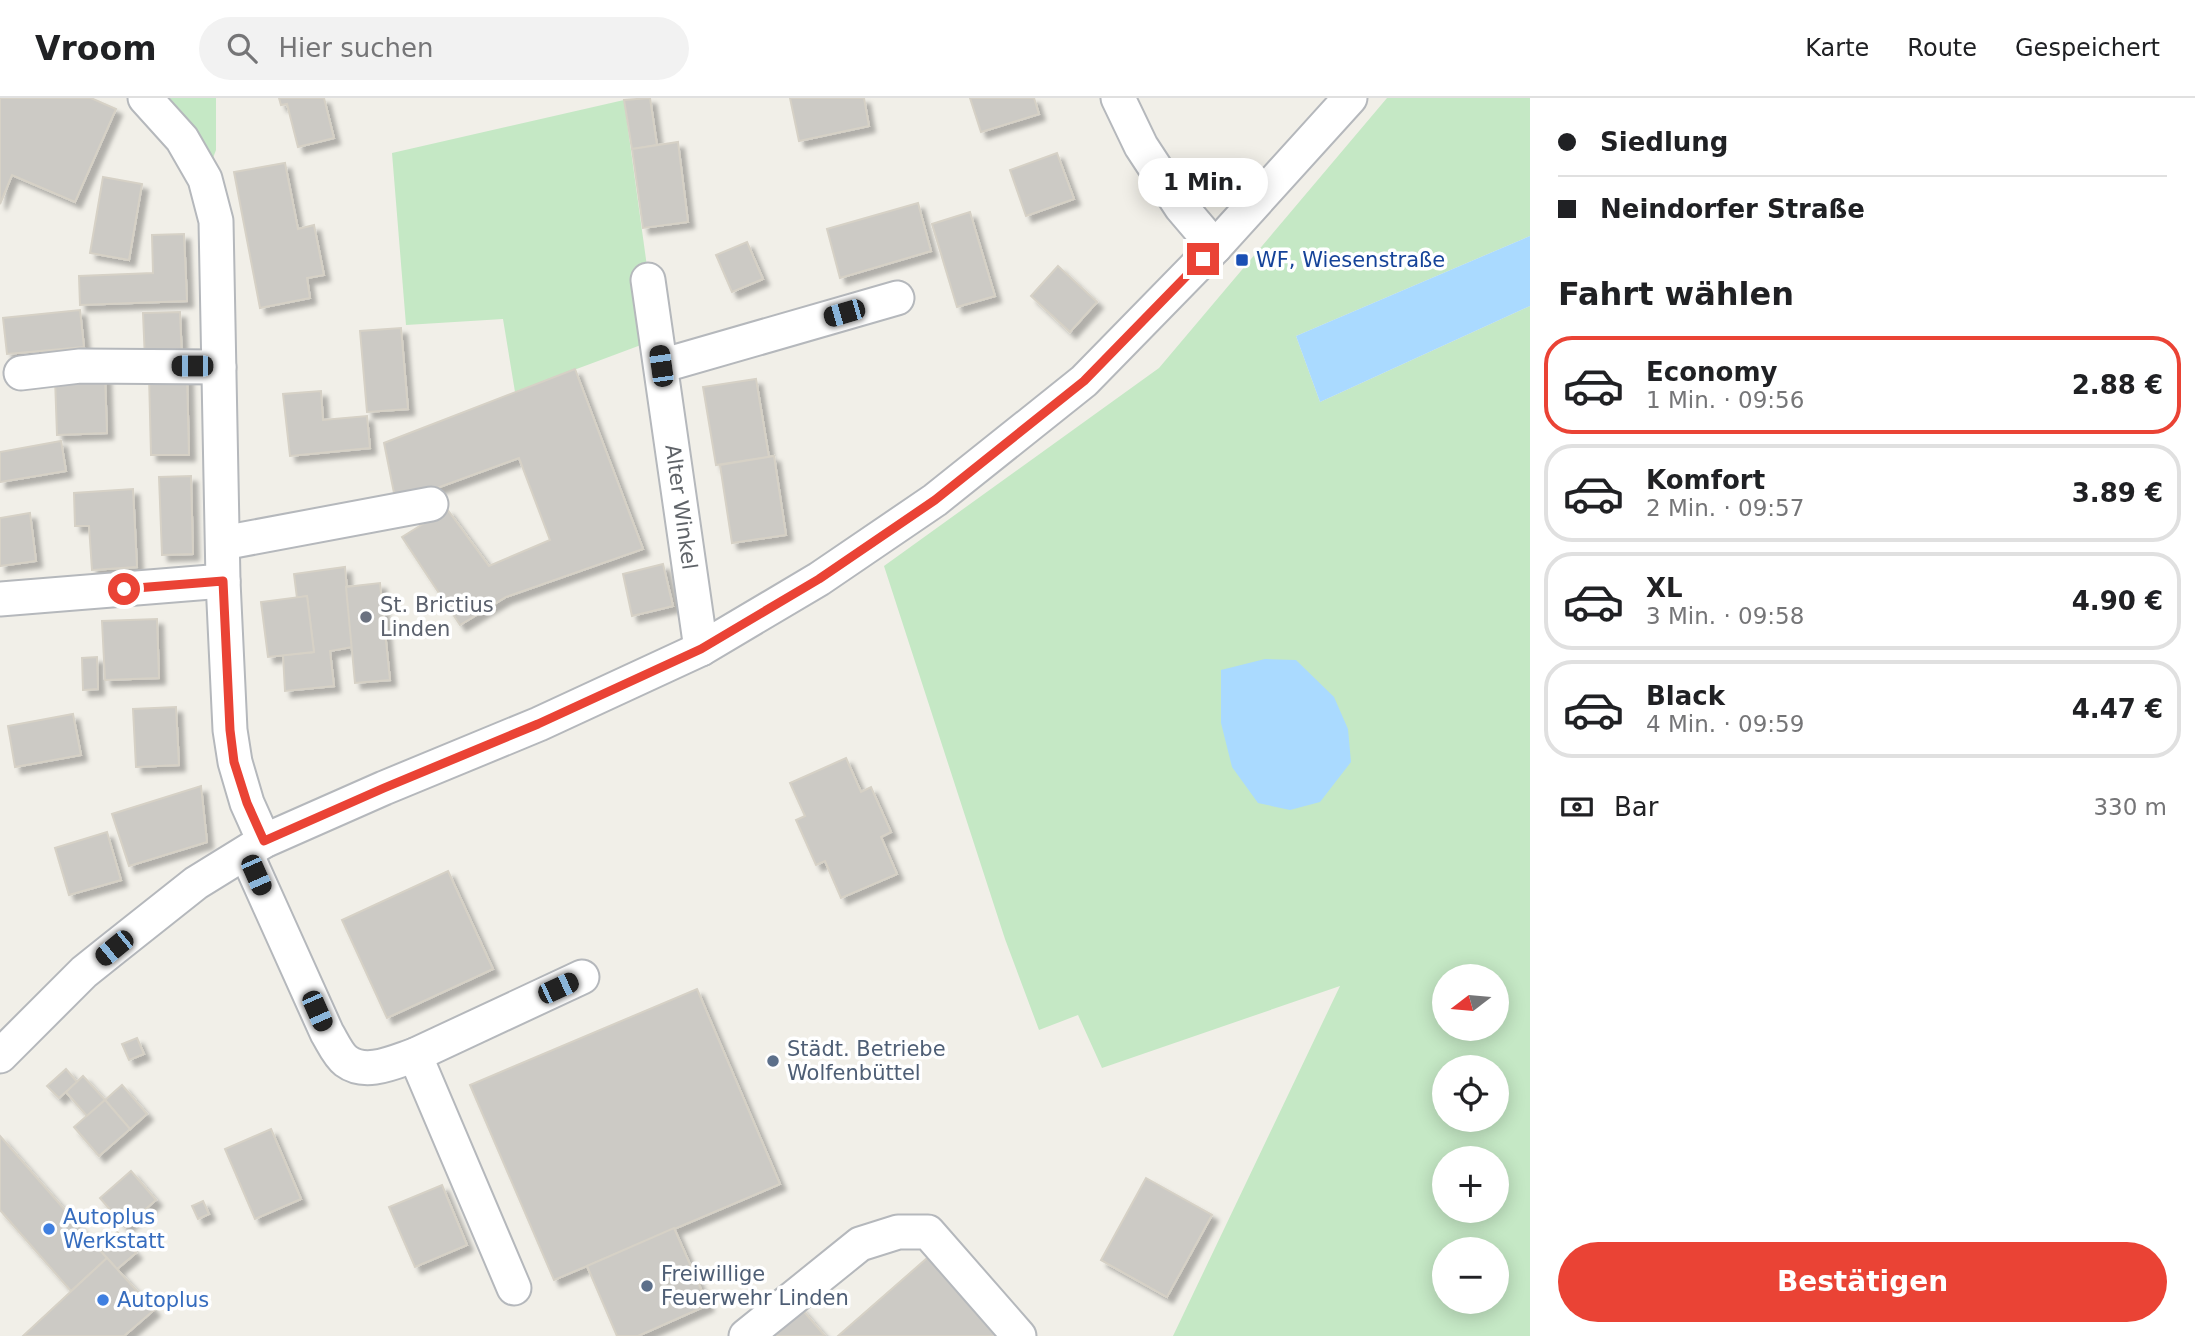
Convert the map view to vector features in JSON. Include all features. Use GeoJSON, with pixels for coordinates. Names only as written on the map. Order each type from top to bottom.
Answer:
{"type":"FeatureCollection","features":[{"type":"Feature","properties":{"kind":"street"},"geometry":{"type":"LineString","coordinates":[[145,98],[182,139],[205,179],[216,221],[223,581],[231,741],[255,847],[327,1033],[344,1060],[362,1069],[388,1064],[415,1055],[582,977]]}},
{"type":"Feature","properties":{"kind":"street"},"geometry":{"type":"LineString","coordinates":[[1118,98],[1141,145],[1181,207],[1215,247]]}},
{"type":"Feature","properties":{"kind":"street"},"geometry":{"type":"LineString","coordinates":[[0,1056],[84,972],[196,883],[255,847],[384,788],[538,724],[701,649],[819,579],[935,500],[1084,381],[1215,247],[1350,98]]}},
{"type":"Feature","properties":{"kind":"street","name":"Alter Winkel"},"geometry":{"type":"LineString","coordinates":[[648,280],[701,649]]}},
{"type":"Feature","properties":{"kind":"street"},"geometry":{"type":"LineString","coordinates":[[661,366],[897,298]]}},
{"type":"Feature","properties":{"kind":"street"},"geometry":{"type":"LineString","coordinates":[[21,373],[80,366],[219,367]]}},
{"type":"Feature","properties":{"kind":"street"},"geometry":{"type":"LineString","coordinates":[[223,543],[431,504]]}},
{"type":"Feature","properties":{"kind":"street"},"geometry":{"type":"LineString","coordinates":[[0,599],[223,581]]}},
{"type":"Feature","properties":{"kind":"street"},"geometry":{"type":"LineString","coordinates":[[415,1055],[514,1288]]}},
{"type":"Feature","properties":{"kind":"street"},"geometry":{"type":"LineString","coordinates":[[746,1336],[860,1244],[898,1232],[928,1232],[1019,1336]]}},
{"type":"Feature","properties":{"kind":"green space"},"geometry":{"type":"Polygon","coordinates":[[[145,98],[216,98],[216,150],[205,179],[145,98]]]}},
{"type":"Feature","properties":{"kind":"green space"},"geometry":{"type":"Polygon","coordinates":[[[1387,98],[1530,98],[1530,236],[1296,336],[1320,402],[1530,306],[1530,1336],[1173,1336],[1340,986],[1102,1068],[1078,1015],[1039,1030],[1005,939],[884,566],[1159,368],[1387,98]]]}},
{"type":"Feature","properties":{"kind":"green space"},"geometry":{"type":"Polygon","coordinates":[[[624,100],[657,339],[515,392],[503,319],[406,325],[392,153],[624,100]]]}},
{"type":"Feature","properties":{"kind":"water"},"geometry":{"type":"Polygon","coordinates":[[[1530,236],[1530,306],[1320,402],[1296,336],[1530,236]]]}},
{"type":"Feature","properties":{"kind":"water"},"geometry":{"type":"Polygon","coordinates":[[[1265,659],[1296,660],[1334,697],[1348,729],[1351,762],[1320,802],[1290,810],[1258,803],[1232,767],[1221,723],[1221,670],[1265,659]]]}},
{"type":"Feature","properties":{"kind":"building"},"geometry":{"type":"Polygon","coordinates":[[[0,98],[91,98],[116,109],[75,202],[12,175],[0,204],[0,98]]]}},
{"type":"Feature","properties":{"kind":"building"},"geometry":{"type":"Polygon","coordinates":[[[279,98],[324,98],[334,138],[298,147],[287,104],[281,105],[279,98]]]}},
{"type":"Feature","properties":{"kind":"building"},"geometry":{"type":"Polygon","coordinates":[[[650,98],[657,145],[632,149],[624,100],[650,98]]]}},
{"type":"Feature","properties":{"kind":"building"},"geometry":{"type":"Polygon","coordinates":[[[790,98],[864,98],[869,126],[799,141],[790,98]]]}},
{"type":"Feature","properties":{"kind":"building"},"geometry":{"type":"Polygon","coordinates":[[[970,98],[1034,98],[1039,114],[981,132],[970,98]]]}},
{"type":"Feature","properties":{"kind":"building"},"geometry":{"type":"Polygon","coordinates":[[[678,142],[688,222],[643,228],[632,149],[678,142]]]}},
{"type":"Feature","properties":{"kind":"building"},"geometry":{"type":"Polygon","coordinates":[[[1057,153],[1074,199],[1026,216],[1010,170],[1057,153]]]}},
{"type":"Feature","properties":{"kind":"building"},"geometry":{"type":"Polygon","coordinates":[[[285,163],[298,229],[314,225],[324,275],[307,278],[310,298],[260,308],[234,172],[285,163]]]}},
{"type":"Feature","properties":{"kind":"building"},"geometry":{"type":"Polygon","coordinates":[[[103,177],[142,184],[129,260],[90,253],[103,177]]]}},
{"type":"Feature","properties":{"kind":"building"},"geometry":{"type":"Polygon","coordinates":[[[918,203],[931,251],[840,278],[827,229],[918,203]]]}},
{"type":"Feature","properties":{"kind":"building"},"geometry":{"type":"Polygon","coordinates":[[[970,212],[995,296],[957,307],[932,224],[970,212]]]}},
{"type":"Feature","properties":{"kind":"building"},"geometry":{"type":"Polygon","coordinates":[[[184,234],[187,301],[80,305],[79,276],[153,273],[152,235],[184,234]]]}},
{"type":"Feature","properties":{"kind":"building"},"geometry":{"type":"Polygon","coordinates":[[[747,242],[763,279],[732,292],[716,255],[747,242]]]}},
{"type":"Feature","properties":{"kind":"building"},"geometry":{"type":"Polygon","coordinates":[[[1058,266],[1097,302],[1070,332],[1031,296],[1058,266]]]}},
{"type":"Feature","properties":{"kind":"building"},"geometry":{"type":"Polygon","coordinates":[[[80,310],[84,347],[7,354],[3,318],[80,310]]]}},
{"type":"Feature","properties":{"kind":"building"},"geometry":{"type":"Polygon","coordinates":[[[180,312],[182,358],[145,360],[143,313],[180,312]]]}},
{"type":"Feature","properties":{"kind":"building"},"geometry":{"type":"Polygon","coordinates":[[[401,328],[408,409],[367,412],[360,331],[401,328]]]}},
{"type":"Feature","properties":{"kind":"building"},"geometry":{"type":"Polygon","coordinates":[[[575,369],[643,549],[506,597],[460,625],[402,537],[447,509],[489,566],[550,540],[519,458],[396,503],[384,443],[575,369]]]}},
{"type":"Feature","properties":{"kind":"building"},"geometry":{"type":"Polygon","coordinates":[[[187,374],[189,455],[151,455],[149,375],[187,374]]]}},
{"type":"Feature","properties":{"kind":"building"},"geometry":{"type":"Polygon","coordinates":[[[105,376],[107,433],[57,435],[55,378],[105,376]]]}},
{"type":"Feature","properties":{"kind":"building"},"geometry":{"type":"Polygon","coordinates":[[[756,379],[769,457],[716,465],[703,387],[756,379]]]}},
{"type":"Feature","properties":{"kind":"building"},"geometry":{"type":"Polygon","coordinates":[[[321,391],[323,420],[367,416],[370,448],[290,456],[283,394],[321,391]]]}},
{"type":"Feature","properties":{"kind":"building"},"geometry":{"type":"Polygon","coordinates":[[[61,441],[66,471],[0,482],[0,452],[61,441]]]}},
{"type":"Feature","properties":{"kind":"building"},"geometry":{"type":"Polygon","coordinates":[[[774,456],[786,535],[732,543],[720,465],[774,456]]]}},
{"type":"Feature","properties":{"kind":"building"},"geometry":{"type":"Polygon","coordinates":[[[191,476],[193,554],[162,555],[159,477],[191,476]]]}},
{"type":"Feature","properties":{"kind":"building"},"geometry":{"type":"Polygon","coordinates":[[[133,489],[137,567],[92,570],[89,526],[75,526],[74,493],[133,489]]]}},
{"type":"Feature","properties":{"kind":"building"},"geometry":{"type":"Polygon","coordinates":[[[30,513],[36,561],[0,566],[0,518],[30,513]]]}},
{"type":"Feature","properties":{"kind":"building"},"geometry":{"type":"Polygon","coordinates":[[[663,564],[673,606],[632,616],[623,574],[663,564]]]}},
{"type":"Feature","properties":{"kind":"building"},"geometry":{"type":"Polygon","coordinates":[[[345,567],[352,647],[330,651],[334,686],[285,691],[283,655],[314,652],[307,596],[297,598],[294,574],[345,567]]]}},
{"type":"Feature","properties":{"kind":"building","name":"St. Brictius Linden"},"geometry":{"type":"Polygon","coordinates":[[[380,583],[390,680],[355,683],[346,587],[380,583]]]}},
{"type":"Feature","properties":{"kind":"building"},"geometry":{"type":"Polygon","coordinates":[[[307,596],[314,652],[268,657],[261,602],[307,596]]]}},
{"type":"Feature","properties":{"kind":"building"},"geometry":{"type":"Polygon","coordinates":[[[157,619],[159,678],[105,680],[102,621],[157,619]]]}},
{"type":"Feature","properties":{"kind":"building"},"geometry":{"type":"Polygon","coordinates":[[[97,657],[98,689],[83,690],[82,658],[97,657]]]}},
{"type":"Feature","properties":{"kind":"building"},"geometry":{"type":"Polygon","coordinates":[[[176,707],[179,765],[136,767],[133,709],[176,707]]]}},
{"type":"Feature","properties":{"kind":"building"},"geometry":{"type":"Polygon","coordinates":[[[73,714],[81,755],[15,767],[8,726],[73,714]]]}},
{"type":"Feature","properties":{"kind":"building"},"geometry":{"type":"Polygon","coordinates":[[[846,758],[861,792],[871,787],[891,832],[881,837],[897,874],[841,898],[825,861],[816,865],[796,820],[805,816],[790,783],[846,758]]]}},
{"type":"Feature","properties":{"kind":"building"},"geometry":{"type":"Polygon","coordinates":[[[201,786],[207,842],[129,866],[112,814],[201,786]]]}},
{"type":"Feature","properties":{"kind":"building"},"geometry":{"type":"Polygon","coordinates":[[[107,832],[121,880],[69,895],[55,848],[107,832]]]}},
{"type":"Feature","properties":{"kind":"building"},"geometry":{"type":"Polygon","coordinates":[[[448,871],[493,969],[387,1018],[342,920],[448,871]]]}},
{"type":"Feature","properties":{"kind":"building"},"geometry":{"type":"Polygon","coordinates":[[[697,989],[780,1184],[554,1280],[470,1085],[697,989]]]}},
{"type":"Feature","properties":{"kind":"building"},"geometry":{"type":"Polygon","coordinates":[[[137,1038],[144,1054],[129,1060],[122,1044],[137,1038]]]}},
{"type":"Feature","properties":{"kind":"building"},"geometry":{"type":"Polygon","coordinates":[[[66,1069],[77,1082],[59,1098],[47,1086],[66,1069]]]}},
{"type":"Feature","properties":{"kind":"building"},"geometry":{"type":"Polygon","coordinates":[[[83,1076],[105,1100],[87,1116],[66,1092],[83,1076]]]}},
{"type":"Feature","properties":{"kind":"building"},"geometry":{"type":"Polygon","coordinates":[[[122,1085],[147,1114],[130,1129],[105,1100],[122,1085]]]}},
{"type":"Feature","properties":{"kind":"building"},"geometry":{"type":"Polygon","coordinates":[[[105,1100],[130,1129],[99,1156],[74,1127],[105,1100]]]}},
{"type":"Feature","properties":{"kind":"building"},"geometry":{"type":"Polygon","coordinates":[[[271,1129],[301,1199],[255,1219],[225,1149],[271,1129]]]}},
{"type":"Feature","properties":{"kind":"building","name":"Autoplus Werkstatt"},"geometry":{"type":"Polygon","coordinates":[[[0,1136],[107,1258],[71,1291],[0,1210],[0,1136]]]}},
{"type":"Feature","properties":{"kind":"building"},"geometry":{"type":"Polygon","coordinates":[[[131,1171],[156,1200],[125,1227],[100,1198],[131,1171]]]}},
{"type":"Feature","properties":{"kind":"building"},"geometry":{"type":"Polygon","coordinates":[[[1146,1178],[1212,1215],[1167,1297],[1101,1260],[1146,1178]]]}},
{"type":"Feature","properties":{"kind":"building"},"geometry":{"type":"Polygon","coordinates":[[[442,1185],[467,1245],[415,1267],[389,1207],[442,1185]]]}},
{"type":"Feature","properties":{"kind":"building"},"geometry":{"type":"Polygon","coordinates":[[[203,1201],[209,1214],[198,1219],[192,1206],[203,1201]]]}},
{"type":"Feature","properties":{"kind":"building","name":"Freiwillige Feuerwehr Linden"},"geometry":{"type":"Polygon","coordinates":[[[674,1228],[708,1305],[638,1336],[617,1336],[587,1266],[674,1228]]]}},
{"type":"Feature","properties":{"kind":"building"},"geometry":{"type":"Polygon","coordinates":[[[117,1232],[136,1253],[117,1269],[99,1249],[117,1232]]]}},
{"type":"Feature","properties":{"kind":"building"},"geometry":{"type":"Polygon","coordinates":[[[934,1252],[1007,1336],[838,1336],[934,1252]]]}},
{"type":"Feature","properties":{"kind":"building","name":"Autoplus"},"geometry":{"type":"Polygon","coordinates":[[[107,1258],[154,1310],[124,1336],[23,1336],[107,1258]]]}},
{"type":"Feature","properties":{"kind":"building"},"geometry":{"type":"Polygon","coordinates":[[[799,1306],[825,1336],[764,1336],[799,1306]]]}},
{"type":"Feature","properties":{"kind":"place","name":"WF, Wiesenstraße"},"geometry":{"type":"Point","coordinates":[1242,260]}},
{"type":"Feature","properties":{"kind":"place","name":"St. Brictius Linden"},"geometry":{"type":"Point","coordinates":[366,617]}},
{"type":"Feature","properties":{"kind":"place","name":"Städt. Betriebe Wolfenbüttel"},"geometry":{"type":"Point","coordinates":[773,1061]}},
{"type":"Feature","properties":{"kind":"place","name":"Autoplus Werkstatt"},"geometry":{"type":"Point","coordinates":[49,1229]}},
{"type":"Feature","properties":{"kind":"place","name":"Freiwillige Feuerwehr Linden"},"geometry":{"type":"Point","coordinates":[647,1286]}},
{"type":"Feature","properties":{"kind":"place","name":"Autoplus"},"geometry":{"type":"Point","coordinates":[103,1300]}},
{"type":"Feature","properties":{"kind":"route"},"geometry":{"type":"LineString","coordinates":[[124,589],[223,581],[234,762],[247,803],[264,841],[538,724],[701,649],[819,579],[935,500],[1084,381],[1203,259]]}}]}
